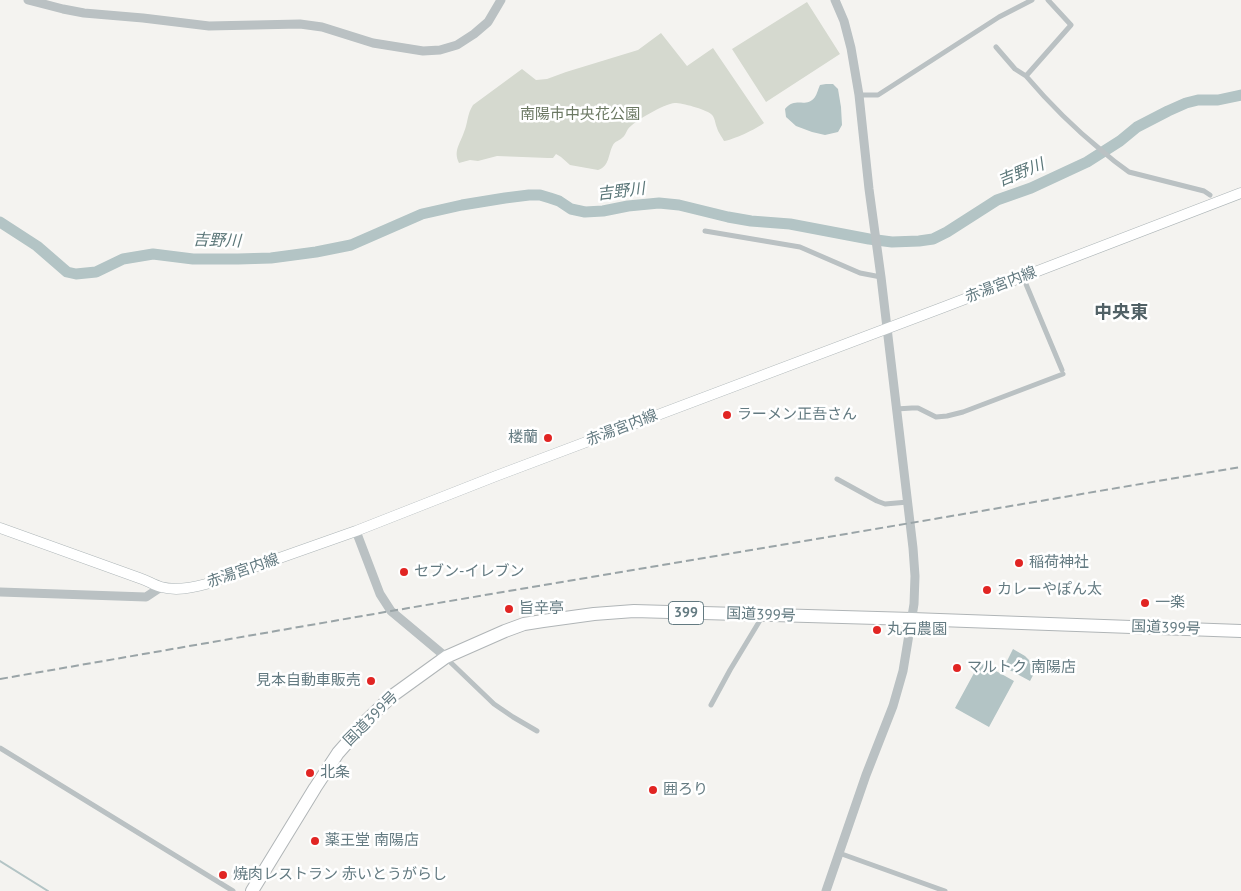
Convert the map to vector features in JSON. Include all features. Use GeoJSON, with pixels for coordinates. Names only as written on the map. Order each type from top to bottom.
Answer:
{"type":"FeatureCollection","features":[{"type":"Feature","properties":{"kind":"highway","name":"国道399号"},"geometry":{"type":"LineString","coordinates":[[252,891],[338,753],[368,719],[392,696],[446,657],[524,624],[594,614],[634,611],[1241,631]]}},
{"type":"Feature","properties":{"kind":"main road","name":"赤湯宮内線"},"geometry":{"type":"LineString","coordinates":[[0,528],[142,578],[161,587],[174,589],[191,588],[206,584],[356,530],[1241,193]]}},
{"type":"Feature","properties":{"kind":"street"},"geometry":{"type":"LineString","coordinates":[[28,0],[84,13],[209,26],[300,24],[322,27],[373,43],[423,51],[440,50],[457,45],[474,34],[488,22],[501,0]]}},
{"type":"Feature","properties":{"kind":"street"},"geometry":{"type":"LineString","coordinates":[[826,891],[866,775],[893,706],[903,671],[912,620],[915,576],[908,502],[859,94],[851,48],[844,21],[835,0]]}},
{"type":"Feature","properties":{"kind":"street"},"geometry":{"type":"LineString","coordinates":[[859,94],[878,95],[999,17],[1032,0]]}},
{"type":"Feature","properties":{"kind":"street"},"geometry":{"type":"LineString","coordinates":[[1026,76],[1071,25],[1048,0]]}},
{"type":"Feature","properties":{"kind":"street"},"geometry":{"type":"LineString","coordinates":[[996,47],[1015,69],[1026,76],[1078,132],[1120,166],[1129,172],[1204,191],[1210,195]]}},
{"type":"Feature","properties":{"kind":"street"},"geometry":{"type":"LineString","coordinates":[[704,231],[800,247],[860,273],[881,277]]}},
{"type":"Feature","properties":{"kind":"street"},"geometry":{"type":"LineString","coordinates":[[896,410],[918,408],[936,417],[947,416],[963,412],[1062,372],[1023,277]]}},
{"type":"Feature","properties":{"kind":"street"},"geometry":{"type":"LineString","coordinates":[[837,480],[885,504],[908,502]]}},
{"type":"Feature","properties":{"kind":"street"},"geometry":{"type":"LineString","coordinates":[[356,530],[380,594],[391,611],[446,657],[494,704],[537,731]]}},
{"type":"Feature","properties":{"kind":"street"},"geometry":{"type":"LineString","coordinates":[[0,592],[146,597],[161,587]]}},
{"type":"Feature","properties":{"kind":"street"},"geometry":{"type":"LineString","coordinates":[[711,705],[763,615]]}},
{"type":"Feature","properties":{"kind":"street"},"geometry":{"type":"LineString","coordinates":[[0,748],[233,891]]}},
{"type":"Feature","properties":{"kind":"street"},"geometry":{"type":"LineString","coordinates":[[839,853],[945,891]]}},
{"type":"Feature","properties":{"kind":"green space"},"geometry":{"type":"Polygon","coordinates":[[[807,2],[840,54],[766,102],[732,49],[807,2]]]}},
{"type":"Feature","properties":{"kind":"green space","name":"南陽市中央花公園"},"geometry":{"type":"Polygon","coordinates":[[[661,33],[687,66],[713,48],[764,123],[733,139],[724,141],[711,114],[704,110],[675,103],[657,110],[631,126],[611,148],[605,166],[598,170],[570,165],[556,154],[553,158],[497,156],[459,163],[457,159],[458,148],[473,105],[522,69],[536,80],[547,79],[638,50],[661,33]]]}},
{"type":"Feature","properties":{"kind":"shaded area"},"geometry":{"type":"Polygon","coordinates":[[[833,84],[838,89],[842,125],[838,132],[825,135],[812,132],[796,126],[786,117],[785,109],[789,105],[812,100],[816,96],[820,85],[833,84]]]}},
{"type":"Feature","properties":{"kind":"shaded area"},"geometry":{"type":"Polygon","coordinates":[[[1013,649],[1025,656],[1037,668],[1030,681],[1004,667],[1013,649]]]}},
{"type":"Feature","properties":{"kind":"shaded area"},"geometry":{"type":"Polygon","coordinates":[[[980,662],[1014,681],[989,727],[955,708],[980,662]]]}},
{"type":"Feature","properties":{"kind":"waterway","name":"吉野川"},"geometry":{"type":"LineString","coordinates":[[0,222],[37,246],[67,272],[76,274],[96,272],[123,259],[153,254],[193,259],[238,259],[271,258],[316,252],[351,245],[422,214],[462,205],[529,195],[540,195],[550,198],[559,201],[571,209],[585,212],[659,203],[679,205],[751,221],[790,224],[869,239],[892,242],[919,241],[933,239],[997,200],[1031,188],[1087,162],[1120,141],[1137,127],[1168,111],[1198,100],[1218,100],[1241,95]]}},
{"type":"Feature","properties":{"kind":"waterway"},"geometry":{"type":"LineString","coordinates":[[0,861],[48,891]]}},
{"type":"Feature","properties":{"kind":"railway"},"geometry":{"type":"LineString","coordinates":[[0,679],[1241,467]]}},
{"type":"Feature","properties":{"kind":"place","name":"ラーメン正吾さん"},"geometry":{"type":"Point","coordinates":[727,415]}},
{"type":"Feature","properties":{"kind":"place","name":"楼蘭"},"geometry":{"type":"Point","coordinates":[548,438]}},
{"type":"Feature","properties":{"kind":"place","name":"稲荷神社"},"geometry":{"type":"Point","coordinates":[1019,563]}},
{"type":"Feature","properties":{"kind":"place","name":"セブン-イレブン"},"geometry":{"type":"Point","coordinates":[404,572]}},
{"type":"Feature","properties":{"kind":"place","name":"カレーやぽん太"},"geometry":{"type":"Point","coordinates":[987,590]}},
{"type":"Feature","properties":{"kind":"place","name":"一楽"},"geometry":{"type":"Point","coordinates":[1145,603]}},
{"type":"Feature","properties":{"kind":"place","name":"旨辛亭"},"geometry":{"type":"Point","coordinates":[509,609]}},
{"type":"Feature","properties":{"kind":"place","name":"丸石農園"},"geometry":{"type":"Point","coordinates":[877,630]}},
{"type":"Feature","properties":{"kind":"place","name":"マルトク 南陽店"},"geometry":{"type":"Point","coordinates":[957,668]}},
{"type":"Feature","properties":{"kind":"place","name":"見本自動車販売"},"geometry":{"type":"Point","coordinates":[371,681]}},
{"type":"Feature","properties":{"kind":"place","name":"北条"},"geometry":{"type":"Point","coordinates":[310,773]}},
{"type":"Feature","properties":{"kind":"place","name":"囲ろり"},"geometry":{"type":"Point","coordinates":[653,790]}},
{"type":"Feature","properties":{"kind":"place","name":"薬王堂 南陽店"},"geometry":{"type":"Point","coordinates":[315,841]}},
{"type":"Feature","properties":{"kind":"place","name":"焼肉レストラン 赤いとうがらし"},"geometry":{"type":"Point","coordinates":[223,875]}},
{"type":"Feature","properties":{"kind":"district","name":"中央東"},"geometry":{"type":"Point","coordinates":[1121,313]}}]}
